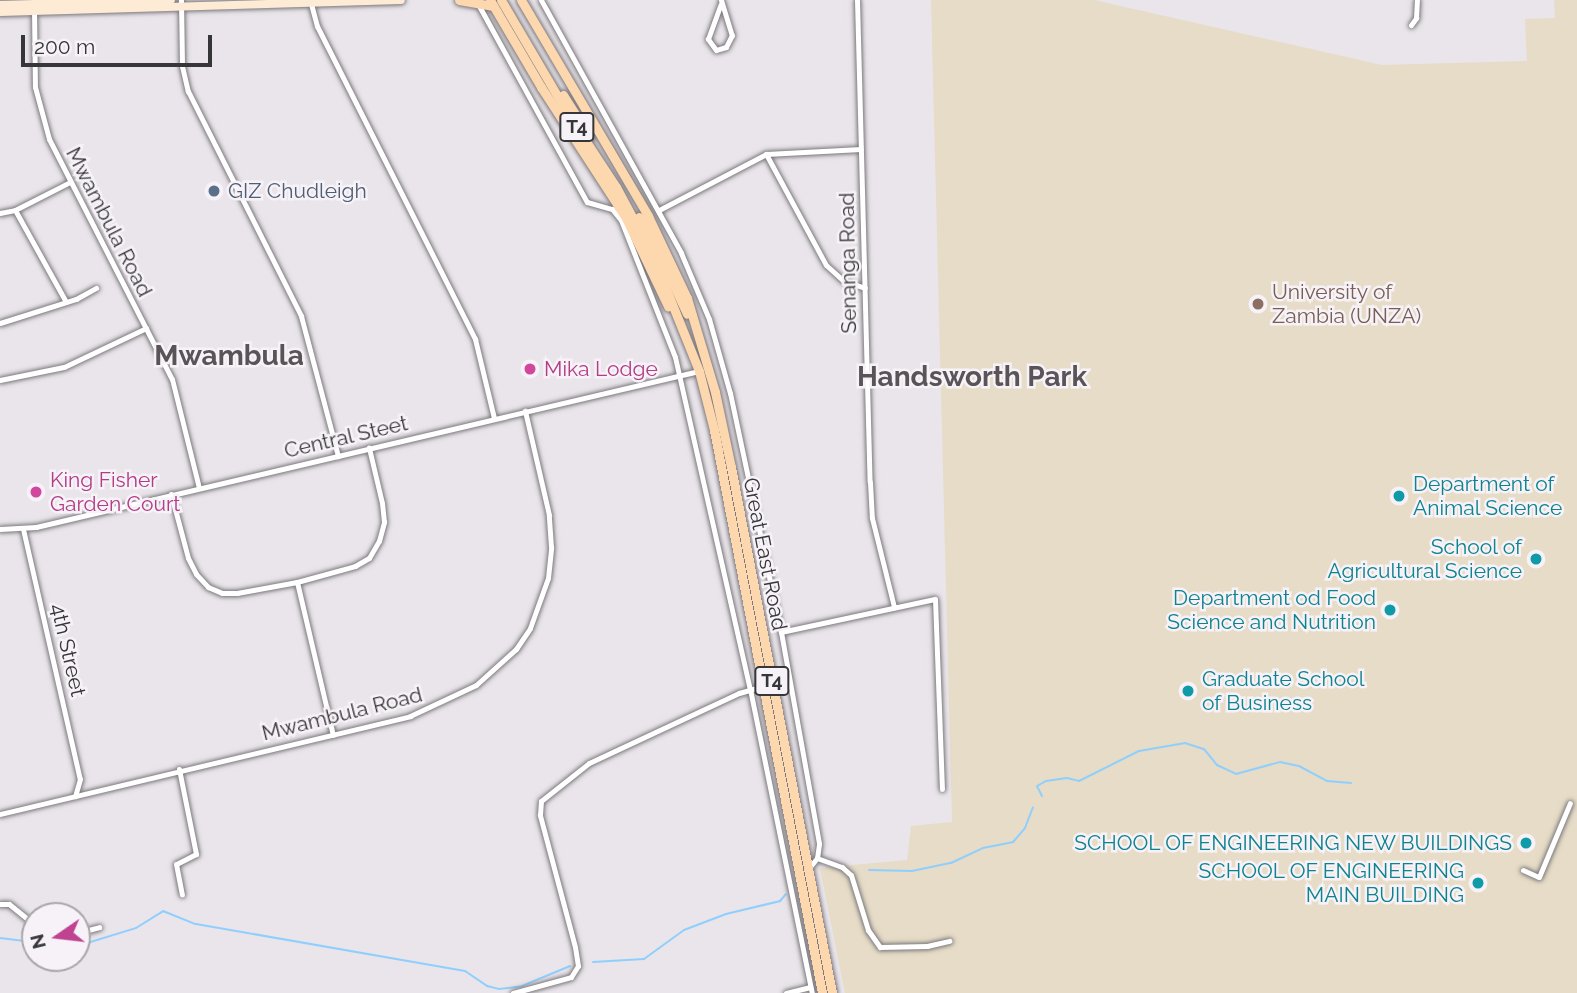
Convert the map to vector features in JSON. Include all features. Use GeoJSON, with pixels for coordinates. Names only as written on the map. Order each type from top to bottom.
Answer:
{"type":"FeatureCollection","features":[{"type":"Feature","properties":{"kind":"main road"},"geometry":{"type":"LineString","coordinates":[[0,12],[171,0]]}},
{"type":"Feature","properties":{"kind":"main road"},"geometry":{"type":"LineString","coordinates":[[0,5],[34,8],[401,0]]}},
{"type":"Feature","properties":{"kind":"main road"},"geometry":{"type":"LineString","coordinates":[[459,0],[495,2]]}},
{"type":"Feature","properties":{"kind":"main road","name":"Great East Road"},"geometry":{"type":"LineString","coordinates":[[507,0],[659,251],[703,370],[731,467],[832,993]]}},
{"type":"Feature","properties":{"kind":"main road","name":"Great East Road"},"geometry":{"type":"LineString","coordinates":[[521,0],[657,233],[687,298],[690,332]]}},
{"type":"Feature","properties":{"kind":"main road","name":"Great East Road"},"geometry":{"type":"LineString","coordinates":[[495,2],[541,88],[626,218],[668,307],[690,332]]}},
{"type":"Feature","properties":{"kind":"main road","name":"Great East Road"},"geometry":{"type":"LineString","coordinates":[[703,370],[822,993]]}},
{"type":"Feature","properties":{"kind":"street"},"geometry":{"type":"LineString","coordinates":[[541,0],[659,210],[695,282],[723,366],[781,632],[819,844],[817,858],[808,869]]}},
{"type":"Feature","properties":{"kind":"street","name":"Senanga Road"},"geometry":{"type":"LineString","coordinates":[[857,0],[872,518],[894,607]]}},
{"type":"Feature","properties":{"kind":"street"},"geometry":{"type":"LineString","coordinates":[[1411,25],[1416,18],[1417,0]]}},
{"type":"Feature","properties":{"kind":"street"},"geometry":{"type":"LineString","coordinates":[[310,1],[317,26],[470,329],[494,418]]}},
{"type":"Feature","properties":{"kind":"street"},"geometry":{"type":"LineString","coordinates":[[477,2],[587,202],[612,209],[621,220],[681,377],[750,689],[811,990],[786,993]]}},
{"type":"Feature","properties":{"kind":"street"},"geometry":{"type":"LineString","coordinates":[[721,2],[732,35],[726,47],[716,50],[708,39],[721,2]]}},
{"type":"Feature","properties":{"kind":"street"},"geometry":{"type":"LineString","coordinates":[[181,3],[182,66],[188,91],[301,316],[338,456]]}},
{"type":"Feature","properties":{"kind":"street","name":"Mwambula Road"},"geometry":{"type":"LineString","coordinates":[[34,8],[34,65],[38,102],[49,139],[172,379],[199,488]]}},
{"type":"Feature","properties":{"kind":"street"},"geometry":{"type":"LineString","coordinates":[[659,210],[766,154],[861,149]]}},
{"type":"Feature","properties":{"kind":"street"},"geometry":{"type":"LineString","coordinates":[[766,154],[826,265],[844,281],[865,288]]}},
{"type":"Feature","properties":{"kind":"street"},"geometry":{"type":"LineString","coordinates":[[0,203],[1,212],[15,210],[70,182]]}},
{"type":"Feature","properties":{"kind":"street"},"geometry":{"type":"LineString","coordinates":[[15,210],[66,302]]}},
{"type":"Feature","properties":{"kind":"street"},"geometry":{"type":"LineString","coordinates":[[0,323],[66,302],[96,288]]}},
{"type":"Feature","properties":{"kind":"street"},"geometry":{"type":"LineString","coordinates":[[0,380],[64,367],[146,328]]}},
{"type":"Feature","properties":{"kind":"street","name":"Central Steet"},"geometry":{"type":"LineString","coordinates":[[0,528],[23,529],[723,366]]}},
{"type":"Feature","properties":{"kind":"street","name":"Mwambula Road"},"geometry":{"type":"LineString","coordinates":[[0,814],[179,769],[410,716],[455,697],[495,670],[530,628],[541,603],[551,547],[548,515],[524,411]]}},
{"type":"Feature","properties":{"kind":"street"},"geometry":{"type":"LineString","coordinates":[[171,494],[188,558],[196,574],[208,587],[222,593],[237,593],[296,582],[355,566],[369,558],[379,541],[384,522],[382,503],[369,448]]}},
{"type":"Feature","properties":{"kind":"street","name":"4th Street"},"geometry":{"type":"LineString","coordinates":[[23,529],[80,779],[75,796]]}},
{"type":"Feature","properties":{"kind":"street"},"geometry":{"type":"LineString","coordinates":[[296,582],[332,735]]}},
{"type":"Feature","properties":{"kind":"street"},"geometry":{"type":"LineString","coordinates":[[781,632],[936,599],[942,789]]}},
{"type":"Feature","properties":{"kind":"street"},"geometry":{"type":"LineString","coordinates":[[513,993],[571,976],[578,966],[540,815],[541,801],[589,762],[750,689],[763,686]]}},
{"type":"Feature","properties":{"kind":"street"},"geometry":{"type":"LineString","coordinates":[[179,769],[196,854],[176,864],[182,894]]}},
{"type":"Feature","properties":{"kind":"street"},"geometry":{"type":"LineString","coordinates":[[80,779],[94,791]]}},
{"type":"Feature","properties":{"kind":"street"},"geometry":{"type":"LineString","coordinates":[[1523,870],[1539,877],[1570,803]]}},
{"type":"Feature","properties":{"kind":"street"},"geometry":{"type":"LineString","coordinates":[[817,858],[842,867],[851,875],[868,930],[880,947],[927,946],[949,941]]}},
{"type":"Feature","properties":{"kind":"street"},"geometry":{"type":"LineString","coordinates":[[0,904],[9,904],[21,914]]}},
{"type":"Feature","properties":{"kind":"street"},"geometry":{"type":"LineString","coordinates":[[91,929],[99,927]]}},
{"type":"Feature","properties":{"kind":"shaded area","name":"University of Zambia (UNZA)"},"geometry":{"type":"Polygon","coordinates":[[[931,0],[1094,0],[1382,65],[1527,61],[1525,19],[1555,18],[1554,0],[1577,0],[1577,993],[845,993],[820,868],[907,860],[911,826],[952,822],[931,0]]]}},
{"type":"Feature","properties":{"kind":"waterway"},"geometry":{"type":"LineString","coordinates":[[1042,796],[1037,786],[1046,781],[1067,778],[1079,781],[1139,751],[1185,743],[1204,749],[1217,765],[1236,774],[1280,762],[1299,766],[1327,781],[1351,783]]}},
{"type":"Feature","properties":{"kind":"waterway"},"geometry":{"type":"LineString","coordinates":[[869,870],[912,871],[951,863],[983,848],[1013,842],[1025,828],[1033,807]]}},
{"type":"Feature","properties":{"kind":"waterway"},"geometry":{"type":"LineString","coordinates":[[593,962],[644,959],[684,930],[726,914],[780,901],[786,894]]}},
{"type":"Feature","properties":{"kind":"waterway"},"geometry":{"type":"LineString","coordinates":[[91,942],[136,928],[163,911],[196,924],[465,971],[487,986],[499,989],[522,986],[570,966]]}},
{"type":"Feature","properties":{"kind":"waterway"},"geometry":{"type":"LineString","coordinates":[[0,938],[21,940]]}},
{"type":"Feature","properties":{"kind":"place","name":"GIZ Chudleigh"},"geometry":{"type":"Point","coordinates":[214,191]}},
{"type":"Feature","properties":{"kind":"place","name":"University of Zambia (UNZA)"},"geometry":{"type":"Point","coordinates":[1258,304]}},
{"type":"Feature","properties":{"kind":"place","name":"Mika Lodge"},"geometry":{"type":"Point","coordinates":[530,369]}},
{"type":"Feature","properties":{"kind":"place","name":"King Fisher Garden Court"},"geometry":{"type":"Point","coordinates":[36,492]}},
{"type":"Feature","properties":{"kind":"place","name":"Department of Animal Science"},"geometry":{"type":"Point","coordinates":[1399,496]}},
{"type":"Feature","properties":{"kind":"place","name":"School of Agricultural Science"},"geometry":{"type":"Point","coordinates":[1536,559]}},
{"type":"Feature","properties":{"kind":"place","name":"Department od Food Science and Nutrition"},"geometry":{"type":"Point","coordinates":[1390,610]}},
{"type":"Feature","properties":{"kind":"place","name":"Graduate School of Business"},"geometry":{"type":"Point","coordinates":[1188,691]}},
{"type":"Feature","properties":{"kind":"place","name":"SCHOOL OF ENGINEERING NEW BUILDINGS"},"geometry":{"type":"Point","coordinates":[1526,843]}},
{"type":"Feature","properties":{"kind":"place","name":"SCHOOL OF ENGINEERING MAIN BUILDING"},"geometry":{"type":"Point","coordinates":[1478,883]}},
{"type":"Feature","properties":{"kind":"district","name":"Mwambula"},"geometry":{"type":"Point","coordinates":[229,356]}},
{"type":"Feature","properties":{"kind":"district","name":"Handsworth Park"},"geometry":{"type":"Point","coordinates":[972,377]}}]}
